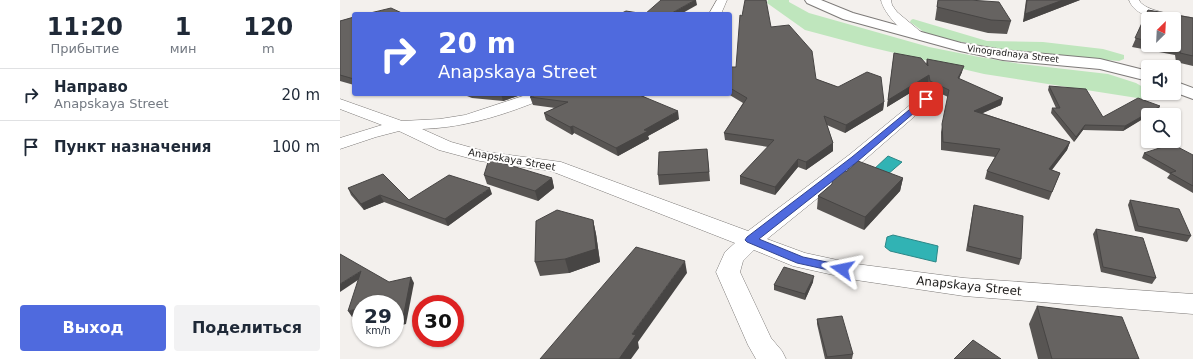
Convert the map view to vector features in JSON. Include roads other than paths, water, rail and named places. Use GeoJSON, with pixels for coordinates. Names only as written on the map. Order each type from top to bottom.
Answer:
{"type":"FeatureCollection","features":[{"type":"Feature","properties":{"kind":"main road","name":"Vinogradnaya Street"},"geometry":{"type":"LineString","coordinates":[[811,0],[848,16],[982,52],[1100,64],[1141,74]]}},
{"type":"Feature","properties":{"kind":"main road"},"geometry":{"type":"LineString","coordinates":[[1181,89],[1193,94]]}},
{"type":"Feature","properties":{"kind":"street"},"geometry":{"type":"LineString","coordinates":[[716,12],[722,0]]}},
{"type":"Feature","properties":{"kind":"street"},"geometry":{"type":"LineString","coordinates":[[886,0],[886,5],[889,11],[917,35]]}},
{"type":"Feature","properties":{"kind":"street"},"geometry":{"type":"LineString","coordinates":[[1134,1],[1168,5]]}},
{"type":"Feature","properties":{"kind":"street"},"geometry":{"type":"LineString","coordinates":[[1134,1],[1139,8],[1147,12],[1193,22]]}},
{"type":"Feature","properties":{"kind":"street"},"geometry":{"type":"LineString","coordinates":[[340,144],[379,130],[401,126],[453,122],[476,117],[504,109],[538,96]]}},
{"type":"Feature","properties":{"kind":"street"},"geometry":{"type":"LineString","coordinates":[[772,359],[761,345],[728,272],[733,258],[751,240],[855,159],[926,99]]}},
{"type":"Feature","properties":{"kind":"street","name":"Anapskaya Street"},"geometry":{"type":"LineString","coordinates":[[340,104],[401,126],[445,146],[486,157],[555,166],[801,260],[856,272],[964,287],[1193,304]]}},
{"type":"Feature","properties":{"kind":"water"},"geometry":{"type":"Polygon","coordinates":[[[888,156],[902,162],[887,175],[873,170],[888,156]]]}},
{"type":"Feature","properties":{"kind":"water"},"geometry":{"type":"Polygon","coordinates":[[[893,235],[938,246],[936,262],[890,251],[885,247],[887,237],[893,235]]]}}]}
